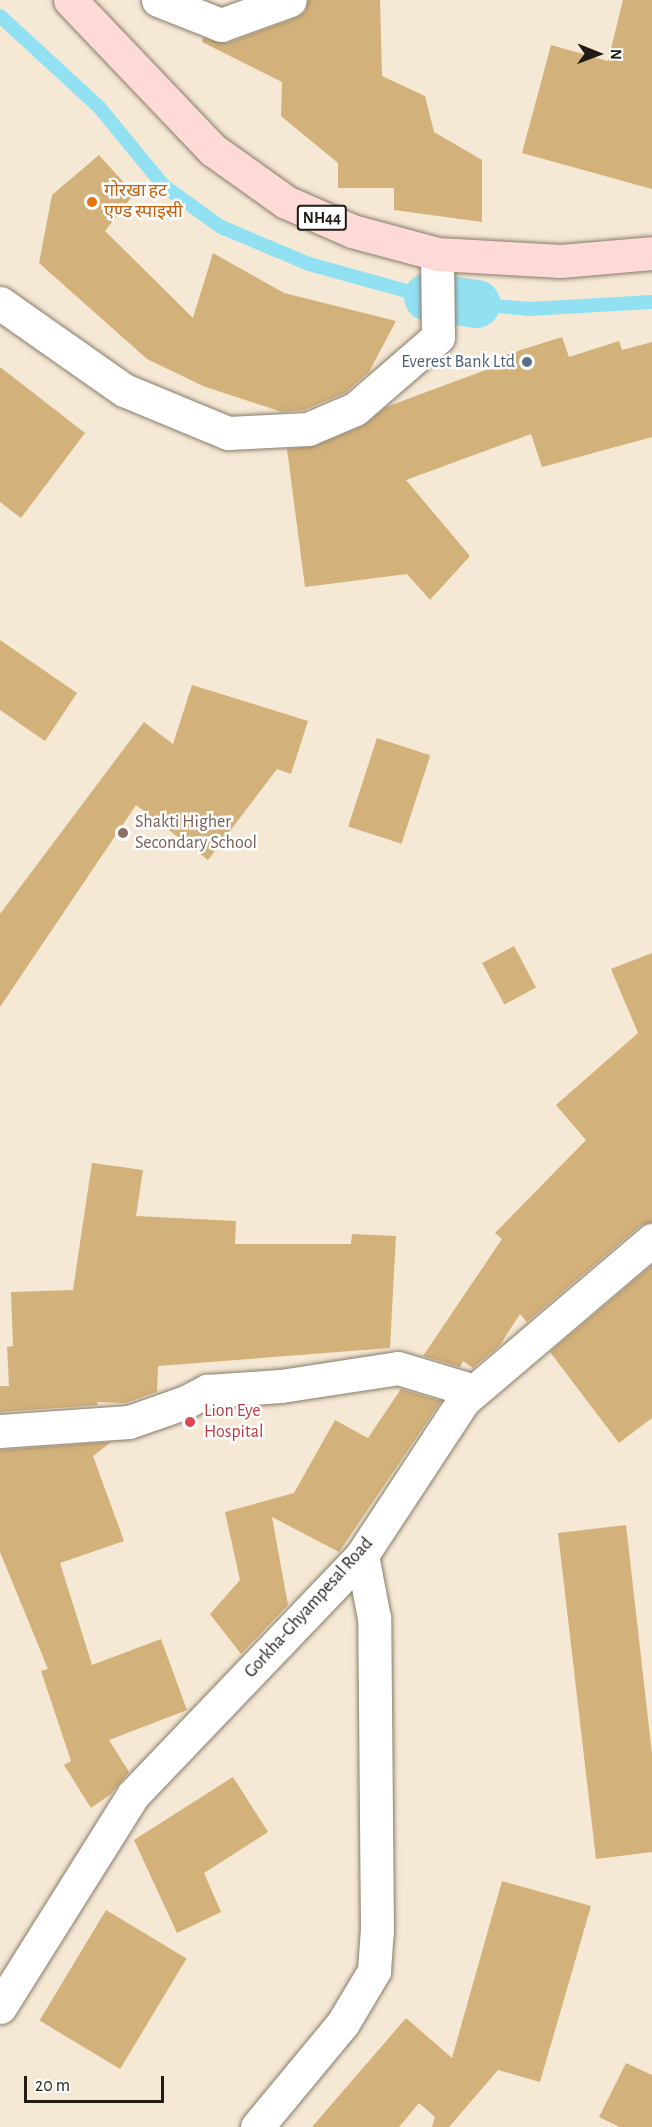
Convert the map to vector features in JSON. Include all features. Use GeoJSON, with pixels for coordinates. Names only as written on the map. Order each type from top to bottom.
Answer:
{"type":"FeatureCollection","features":[{"type":"Feature","properties":{"kind":"main road","name":"NH44"},"geometry":{"type":"LineString","coordinates":[[70,0],[213,150],[286,202],[352,231],[437,254],[561,261],[652,253]]}},
{"type":"Feature","properties":{"kind":"street"},"geometry":{"type":"LineString","coordinates":[[158,0],[221,25],[290,0]]}},
{"type":"Feature","properties":{"kind":"street"},"geometry":{"type":"LineString","coordinates":[[0,303],[124,390],[228,433],[308,429],[356,409],[438,337],[437,254]]}},
{"type":"Feature","properties":{"kind":"street","name":"Gorkha-Ghyampesal Road"},"geometry":{"type":"LineString","coordinates":[[0,2007],[133,1795],[362,1555],[474,1391],[652,1240]]}},
{"type":"Feature","properties":{"kind":"street"},"geometry":{"type":"LineString","coordinates":[[0,1431],[129,1422],[207,1391],[281,1386],[398,1368],[474,1391]]}},
{"type":"Feature","properties":{"kind":"street"},"geometry":{"type":"LineString","coordinates":[[257,2127],[344,2023],[374,1971],[377,1932],[374,1618],[362,1555]]}},
{"type":"Feature","properties":{"kind":"building"},"geometry":{"type":"Polygon","coordinates":[[[308,0],[380,0],[382,76],[425,96],[434,132],[482,160],[482,222],[394,210],[394,188],[338,188],[338,163],[281,116],[282,82],[202,42],[203,38],[227,43],[296,18],[305,12],[308,0]]]}},
{"type":"Feature","properties":{"kind":"building"},"geometry":{"type":"Polygon","coordinates":[[[623,0],[652,0],[652,189],[522,153],[551,45],[608,61],[623,0]]]}},
{"type":"Feature","properties":{"kind":"building"},"geometry":{"type":"Polygon","coordinates":[[[99,155],[134,194],[105,231],[193,318],[213,253],[284,293],[396,321],[369,372],[345,393],[304,410],[282,412],[203,386],[147,359],[39,263],[52,195],[99,155]]]}},
{"type":"Feature","properties":{"kind":"building"},"geometry":{"type":"Polygon","coordinates":[[[562,337],[569,357],[619,341],[622,350],[652,342],[652,437],[542,467],[531,434],[406,480],[470,556],[430,600],[407,574],[305,587],[287,449],[315,446],[363,426],[386,407],[507,362],[505,355],[562,337]]]}},
{"type":"Feature","properties":{"kind":"building"},"geometry":{"type":"Polygon","coordinates":[[[0,367],[85,433],[21,518],[0,502],[0,367]]]}},
{"type":"Feature","properties":{"kind":"building"},"geometry":{"type":"Polygon","coordinates":[[[0,640],[77,693],[45,741],[0,710],[0,640]]]}},
{"type":"Feature","properties":{"kind":"building"},"geometry":{"type":"Polygon","coordinates":[[[192,685],[308,721],[291,774],[277,769],[208,860],[136,805],[0,1007],[0,914],[144,722],[173,744],[192,685]]]}},
{"type":"Feature","properties":{"kind":"building"},"geometry":{"type":"Polygon","coordinates":[[[377,738],[430,755],[402,844],[348,826],[377,738]]]}},
{"type":"Feature","properties":{"kind":"building"},"geometry":{"type":"Polygon","coordinates":[[[514,946],[536,987],[504,1004],[482,963],[514,946]]]}},
{"type":"Feature","properties":{"kind":"building"},"geometry":{"type":"Polygon","coordinates":[[[652,953],[652,1222],[640,1226],[527,1322],[520,1314],[500,1345],[473,1368],[463,1361],[460,1367],[423,1356],[502,1239],[495,1233],[586,1140],[556,1105],[638,1033],[611,969],[652,953]]]}},
{"type":"Feature","properties":{"kind":"building"},"geometry":{"type":"Polygon","coordinates":[[[92,1163],[143,1170],[136,1216],[236,1221],[235,1244],[351,1244],[352,1234],[396,1236],[390,1348],[158,1366],[157,1392],[125,1403],[97,1402],[98,1405],[0,1412],[0,1386],[9,1386],[7,1347],[13,1346],[11,1292],[73,1290],[92,1163]]]}},
{"type":"Feature","properties":{"kind":"building"},"geometry":{"type":"Polygon","coordinates":[[[652,1265],[652,1418],[619,1443],[550,1352],[652,1265]]]}},
{"type":"Feature","properties":{"kind":"building"},"geometry":{"type":"Polygon","coordinates":[[[401,1389],[441,1401],[339,1552],[272,1517],[288,1605],[241,1654],[210,1614],[240,1580],[225,1512],[294,1493],[335,1420],[368,1438],[401,1389]]]}},
{"type":"Feature","properties":{"kind":"building"},"geometry":{"type":"Polygon","coordinates":[[[111,1442],[93,1456],[124,1541],[60,1563],[92,1665],[161,1639],[187,1710],[109,1740],[129,1772],[111,1794],[91,1808],[64,1765],[71,1761],[41,1671],[48,1669],[0,1552],[0,1450],[111,1442]]]}},
{"type":"Feature","properties":{"kind":"building"},"geometry":{"type":"Polygon","coordinates":[[[626,1525],[652,1754],[652,1852],[596,1859],[558,1533],[626,1525]]]}},
{"type":"Feature","properties":{"kind":"building"},"geometry":{"type":"Polygon","coordinates":[[[233,1777],[268,1832],[204,1873],[221,1912],[177,1933],[134,1840],[233,1777]]]}},
{"type":"Feature","properties":{"kind":"building"},"geometry":{"type":"Polygon","coordinates":[[[502,1881],[591,1906],[540,2082],[498,2070],[449,2127],[432,2127],[435,2117],[419,2103],[399,2127],[312,2127],[406,2018],[452,2058],[502,1881]]]}},
{"type":"Feature","properties":{"kind":"building"},"geometry":{"type":"Polygon","coordinates":[[[106,1910],[187,1958],[120,2069],[40,2021],[106,1910]]]}},
{"type":"Feature","properties":{"kind":"building"},"geometry":{"type":"Polygon","coordinates":[[[626,2063],[652,2075],[652,2127],[620,2127],[599,2117],[626,2063]]]}},
{"type":"Feature","properties":{"kind":"waterway"},"geometry":{"type":"LineString","coordinates":[[0,16],[99,107],[164,186],[221,227],[309,264],[428,297]]}},
{"type":"Feature","properties":{"kind":"waterway"},"geometry":{"type":"LineString","coordinates":[[428,297],[477,304]]}},
{"type":"Feature","properties":{"kind":"waterway"},"geometry":{"type":"LineString","coordinates":[[477,304],[529,309],[652,302]]}},
{"type":"Feature","properties":{"kind":"place","name":"गोरखा हट एण्ड स्पाइसी"},"geometry":{"type":"Point","coordinates":[92,202]}},
{"type":"Feature","properties":{"kind":"place","name":"Everest Bank Ltd"},"geometry":{"type":"Point","coordinates":[527,362]}},
{"type":"Feature","properties":{"kind":"place","name":"Shakti Higher Secondary School"},"geometry":{"type":"Point","coordinates":[123,833]}},
{"type":"Feature","properties":{"kind":"place","name":"Lion Eye Hospital"},"geometry":{"type":"Point","coordinates":[190,1422]}}]}
